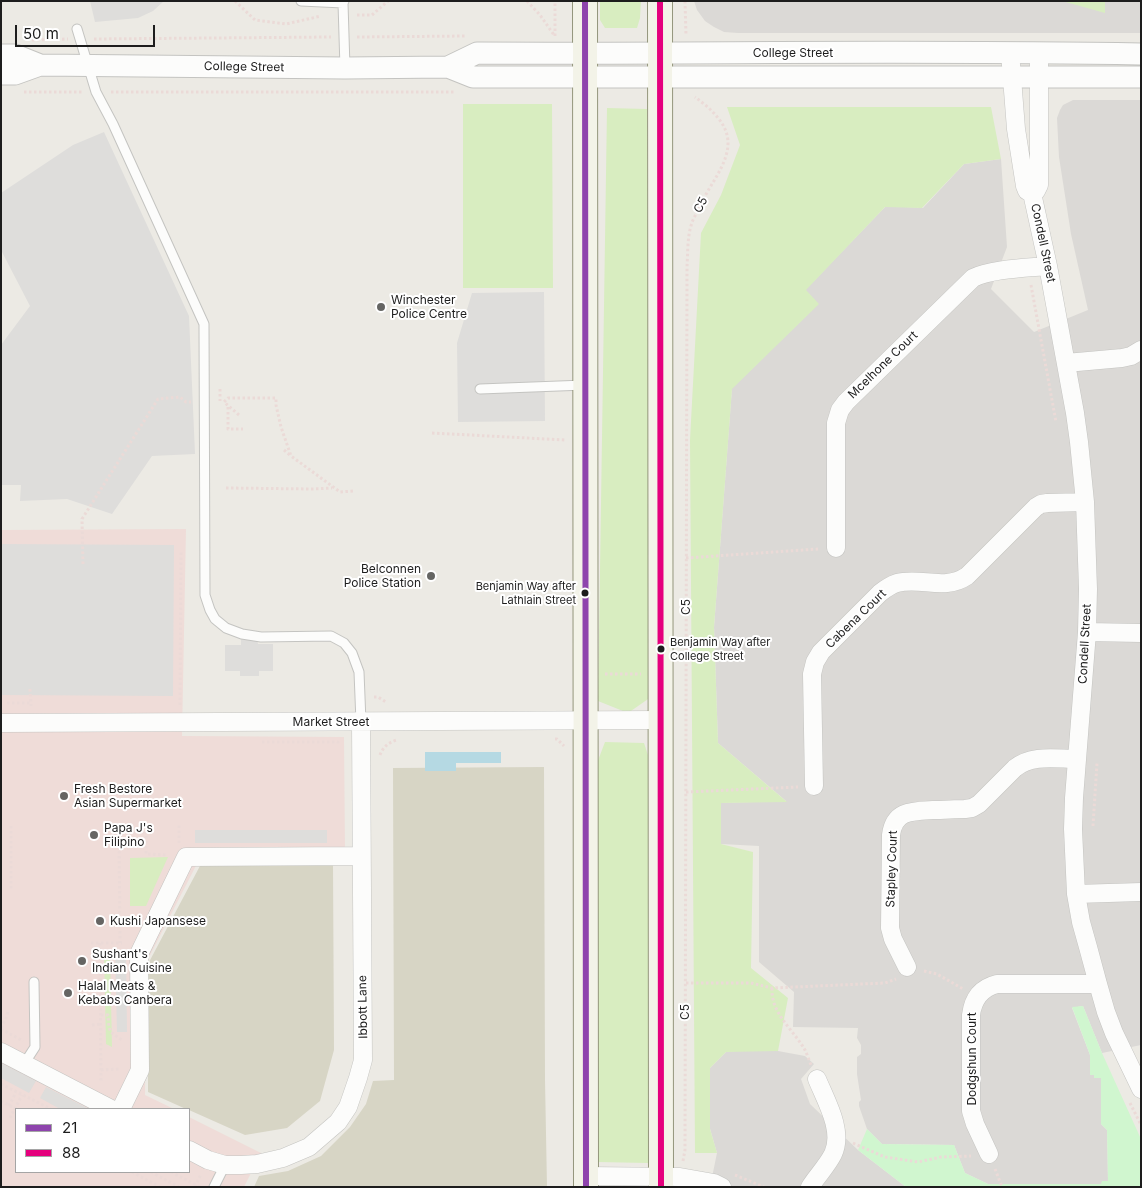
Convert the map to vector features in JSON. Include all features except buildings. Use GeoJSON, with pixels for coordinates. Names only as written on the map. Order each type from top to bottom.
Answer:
{"type":"FeatureCollection","features":[{"type":"Feature","properties":{"kind":"main road"},"geometry":{"type":"LineString","coordinates":[[585,1],[586,1181]]}},
{"type":"Feature","properties":{"kind":"main road"},"geometry":{"type":"LineString","coordinates":[[660,1],[661,1182]]}},
{"type":"Feature","properties":{"kind":"street","name":"College Street"},"geometry":{"type":"LineString","coordinates":[[1,74],[15,74],[40,66],[88,65],[345,68],[448,67],[473,77],[585,77],[660,66],[1010,52],[1141,54]]}},
{"type":"Feature","properties":{"kind":"street","name":"Condell Street"},"geometry":{"type":"LineString","coordinates":[[1010,52],[1016,129],[1025,186],[1027,191],[1032,193]]}},
{"type":"Feature","properties":{"kind":"street","name":"Condell Street"},"geometry":{"type":"LineString","coordinates":[[1032,193],[1036,191],[1039,185],[1040,52]]}},
{"type":"Feature","properties":{"kind":"street","name":"College Street"},"geometry":{"type":"LineString","coordinates":[[448,67],[477,53],[585,54],[660,66],[1011,77],[1141,77]]}},
{"type":"Feature","properties":{"kind":"street","name":"College Street"},"geometry":{"type":"LineString","coordinates":[[1,55],[15,55],[40,66]]}},
{"type":"Feature","properties":{"kind":"street","name":"Condell Street"},"geometry":{"type":"LineString","coordinates":[[1032,193],[1048,266],[1080,442],[1085,502],[1088,589],[1087,632],[1073,829],[1076,894],[1081,922],[1114,1033],[1141,1088]]}},
{"type":"Feature","properties":{"kind":"street","name":"Mcelhone Court"},"geometry":{"type":"LineString","coordinates":[[836,548],[836,423],[840,410],[846,402],[973,278],[992,272],[1048,266]]}},
{"type":"Feature","properties":{"kind":"street"},"geometry":{"type":"LineString","coordinates":[[1066,363],[1122,358],[1131,356],[1141,350]]}},
{"type":"Feature","properties":{"kind":"street","name":"Cabena Court"},"geometry":{"type":"LineString","coordinates":[[814,786],[812,674],[818,655],[880,593],[891,586],[906,582],[948,584],[958,581],[967,576],[1036,507],[1047,503],[1085,502]]}},
{"type":"Feature","properties":{"kind":"street"},"geometry":{"type":"LineString","coordinates":[[1087,632],[1141,633]]}},
{"type":"Feature","properties":{"kind":"street","name":"Market Street"},"geometry":{"type":"LineString","coordinates":[[1,723],[660,720]]}},
{"type":"Feature","properties":{"kind":"street","name":"Ibbott Lane"},"geometry":{"type":"LineString","coordinates":[[190,1151],[208,1160],[225,1165],[257,1164],[283,1158],[309,1147],[338,1122],[348,1107],[363,1060],[361,722]]}},
{"type":"Feature","properties":{"kind":"street","name":"Stapley Court"},"geometry":{"type":"LineString","coordinates":[[907,967],[894,939],[890,923],[891,835],[892,829],[900,816],[909,812],[972,808],[981,802],[1015,768],[1027,760],[1036,758],[1077,759]]}},
{"type":"Feature","properties":{"kind":"street"},"geometry":{"type":"LineString","coordinates":[[121,1108],[140,1070],[138,954],[186,857],[362,856]]}},
{"type":"Feature","properties":{"kind":"street"},"geometry":{"type":"LineString","coordinates":[[1076,894],[1141,892]]}},
{"type":"Feature","properties":{"kind":"street","name":"Dodgshun Court"},"geometry":{"type":"LineString","coordinates":[[989,1154],[975,1124],[971,1106],[971,1015],[976,997],[985,989],[997,984],[1098,984]]}},
{"type":"Feature","properties":{"kind":"street"},"geometry":{"type":"LineString","coordinates":[[1,1052],[110,1108]]}},
{"type":"Feature","properties":{"kind":"street"},"geometry":{"type":"LineString","coordinates":[[810,1187],[832,1157],[837,1137],[835,1123],[817,1079]]}},
{"type":"Feature","properties":{"kind":"street"},"geometry":{"type":"LineString","coordinates":[[586,1181],[661,1182],[680,1177],[714,1183],[722,1187]]}},
{"type":"Feature","properties":{"kind":"lane"},"geometry":{"type":"LineString","coordinates":[[302,1],[344,2],[345,68]]}},
{"type":"Feature","properties":{"kind":"lane"},"geometry":{"type":"LineString","coordinates":[[77,29],[96,92],[113,124],[204,324],[204,595],[210,610],[215,619],[226,628],[242,634],[261,637],[331,636],[344,644],[352,653],[359,672],[361,722]]}},
{"type":"Feature","properties":{"kind":"lane"},"geometry":{"type":"LineString","coordinates":[[480,389],[585,385]]}},
{"type":"Feature","properties":{"kind":"lane"},"geometry":{"type":"LineString","coordinates":[[24,1064],[35,1047],[34,982]]}},
{"type":"Feature","properties":{"kind":"lane"},"geometry":{"type":"LineString","coordinates":[[214,1187],[225,1165]]}},
{"type":"Feature","properties":{"kind":"path"},"geometry":{"type":"LineString","coordinates":[[235,1],[255,20],[286,24],[324,16]]}},
{"type":"Feature","properties":{"kind":"path"},"geometry":{"type":"LineString","coordinates":[[372,16],[388,1]]}},
{"type":"Feature","properties":{"kind":"path"},"geometry":{"type":"LineString","coordinates":[[527,1],[540,14],[555,35]]}},
{"type":"Feature","properties":{"kind":"path"},"geometry":{"type":"LineString","coordinates":[[555,1],[555,35]]}},
{"type":"Feature","properties":{"kind":"path"},"geometry":{"type":"LineString","coordinates":[[685,1],[686,35]]}},
{"type":"Feature","properties":{"kind":"path"},"geometry":{"type":"LineString","coordinates":[[545,35],[555,35]]}},
{"type":"Feature","properties":{"kind":"path"},"geometry":{"type":"LineString","coordinates":[[31,40],[468,36]]}},
{"type":"Feature","properties":{"kind":"path"},"geometry":{"type":"LineString","coordinates":[[20,92],[464,92]]}},
{"type":"Feature","properties":{"kind":"path","name":"C5"},"geometry":{"type":"LineString","coordinates":[[685,1150],[687,276],[689,237],[692,223],[724,164],[728,145],[725,130],[719,118],[692,95]]}},
{"type":"Feature","properties":{"kind":"path"},"geometry":{"type":"LineString","coordinates":[[83,564],[82,519],[158,399],[180,398],[186,402],[220,401],[224,402],[239,416]]}},
{"type":"Feature","properties":{"kind":"path"},"geometry":{"type":"LineString","coordinates":[[224,402],[228,398],[276,398],[280,421],[291,456]]}},
{"type":"Feature","properties":{"kind":"path"},"geometry":{"type":"LineString","coordinates":[[228,406],[228,429],[243,429]]}},
{"type":"Feature","properties":{"kind":"path"},"geometry":{"type":"LineString","coordinates":[[432,434],[565,440]]}},
{"type":"Feature","properties":{"kind":"path"},"geometry":{"type":"LineString","coordinates":[[284,450],[332,488],[340,492],[354,491]]}},
{"type":"Feature","properties":{"kind":"path"},"geometry":{"type":"LineString","coordinates":[[226,488],[332,488]]}},
{"type":"Feature","properties":{"kind":"path"},"geometry":{"type":"LineString","coordinates":[[686,558],[836,548]]}},
{"type":"Feature","properties":{"kind":"path"},"geometry":{"type":"LineString","coordinates":[[180,707],[181,551]]}},
{"type":"Feature","properties":{"kind":"path"},"geometry":{"type":"LineString","coordinates":[[586,674],[686,674]]}},
{"type":"Feature","properties":{"kind":"path"},"geometry":{"type":"LineString","coordinates":[[1,703],[31,703],[30,689]]}},
{"type":"Feature","properties":{"kind":"path"},"geometry":{"type":"LineString","coordinates":[[1093,826],[1097,757]]}},
{"type":"Feature","properties":{"kind":"path"},"geometry":{"type":"LineString","coordinates":[[686,792],[814,786]]}},
{"type":"Feature","properties":{"kind":"path"},"geometry":{"type":"LineString","coordinates":[[179,825],[179,841]]}},
{"type":"Feature","properties":{"kind":"path"},"geometry":{"type":"LineString","coordinates":[[11,826],[11,891]]}},
{"type":"Feature","properties":{"kind":"path"},"geometry":{"type":"LineString","coordinates":[[91,944],[120,943],[118,916],[119,826]]}},
{"type":"Feature","properties":{"kind":"path"},"geometry":{"type":"LineString","coordinates":[[146,826],[146,854],[173,856]]}},
{"type":"Feature","properties":{"kind":"path"},"geometry":{"type":"LineString","coordinates":[[123,832],[146,832]]}},
{"type":"Feature","properties":{"kind":"path"},"geometry":{"type":"LineString","coordinates":[[100,944],[100,1083]]}},
{"type":"Feature","properties":{"kind":"path"},"geometry":{"type":"LineString","coordinates":[[92,956],[100,956]]}},
{"type":"Feature","properties":{"kind":"path"},"geometry":{"type":"LineString","coordinates":[[686,983],[751,983],[772,988],[885,983],[901,976],[907,967],[937,974],[976,997]]}},
{"type":"Feature","properties":{"kind":"path"},"geometry":{"type":"LineString","coordinates":[[92,987],[100,986]]}},
{"type":"Feature","properties":{"kind":"path"},"geometry":{"type":"LineString","coordinates":[[772,988],[771,996],[778,1014],[804,1050],[817,1079]]}},
{"type":"Feature","properties":{"kind":"path"},"geometry":{"type":"LineString","coordinates":[[8,1010],[1,1028],[35,1047]]}},
{"type":"Feature","properties":{"kind":"path"},"geometry":{"type":"LineString","coordinates":[[100,1015],[108,1015],[110,1032],[126,1044]]}},
{"type":"Feature","properties":{"kind":"path"},"geometry":{"type":"LineString","coordinates":[[92,1024],[101,1024]]}},
{"type":"Feature","properties":{"kind":"path"},"geometry":{"type":"LineString","coordinates":[[101,1070],[119,1070],[124,1067]]}},
{"type":"Feature","properties":{"kind":"path"},"geometry":{"type":"LineString","coordinates":[[1,1084],[49,1108]]}},
{"type":"Feature","properties":{"kind":"path"},"geometry":{"type":"LineString","coordinates":[[9,1106],[16,1092]]}},
{"type":"Feature","properties":{"kind":"path"},"geometry":{"type":"LineString","coordinates":[[15,1108],[22,1095]]}},
{"type":"Feature","properties":{"kind":"path"},"geometry":{"type":"LineString","coordinates":[[1,1102],[15,1109]]}},
{"type":"Feature","properties":{"kind":"path"},"geometry":{"type":"LineString","coordinates":[[10,1118],[15,1108]]}},
{"type":"Feature","properties":{"kind":"path"},"geometry":{"type":"LineString","coordinates":[[837,1137],[884,1157],[918,1162],[989,1154]]}},
{"type":"Feature","properties":{"kind":"path"},"geometry":{"type":"LineString","coordinates":[[134,1173],[160,1187]]}},
{"type":"Feature","properties":{"kind":"path"},"geometry":{"type":"LineString","coordinates":[[153,1173],[180,1187]]}},
{"type":"Feature","properties":{"kind":"path"},"geometry":{"type":"LineString","coordinates":[[173,1173],[197,1186]]}},
{"type":"Feature","properties":{"kind":"shaded area"},"geometry":{"type":"Polygon","coordinates":[[[90,1],[164,1],[153,11],[138,18],[95,22],[90,1]]]}},
{"type":"Feature","properties":{"kind":"shaded area"},"geometry":{"type":"Polygon","coordinates":[[[694,1],[1141,1],[1141,33],[724,32],[705,21],[697,10],[694,1]]]}},
{"type":"Feature","properties":{"kind":"shaded area"},"geometry":{"type":"Polygon","coordinates":[[[1073,100],[1141,100],[1141,1045],[1102,1053],[1083,1006],[1072,1008],[1090,1055],[1090,1074],[1101,1077],[1101,1124],[1107,1130],[1108,1181],[1102,1184],[988,1184],[965,1173],[954,1145],[882,1144],[867,1129],[859,1106],[861,1100],[857,1074],[857,1057],[861,1054],[861,1045],[857,1038],[858,1028],[793,1027],[794,992],[759,962],[759,846],[721,844],[721,803],[786,801],[718,743],[714,627],[732,388],[818,304],[805,290],[886,206],[923,208],[964,164],[1001,159],[1007,247],[991,289],[1034,332],[1088,310],[1071,234],[1059,157],[1057,118],[1063,105],[1073,100]]]}},
{"type":"Feature","properties":{"kind":"shaded area"},"geometry":{"type":"Polygon","coordinates":[[[104,132],[189,316],[195,454],[152,456],[112,514],[67,499],[20,501],[21,485],[1,485],[1,345],[30,306],[1,250],[1,193],[73,145],[104,132]]]}},
{"type":"Feature","properties":{"kind":"shaded area"},"geometry":{"type":"Polygon","coordinates":[[[544,292],[545,421],[458,422],[457,343],[472,293],[544,292]]]}},
{"type":"Feature","properties":{"kind":"shaded area"},"geometry":{"type":"Polygon","coordinates":[[[186,529],[182,736],[344,737],[345,851],[203,852],[146,963],[145,1095],[172,1108],[15,1108],[15,1173],[190,1173],[190,1118],[261,1153],[244,1187],[1,1187],[1,530],[186,529]]]}},
{"type":"Feature","properties":{"kind":"shaded area"},"geometry":{"type":"Polygon","coordinates":[[[1,544],[174,545],[173,696],[1,695],[1,544]]]}},
{"type":"Feature","properties":{"kind":"shaded area"},"geometry":{"type":"Polygon","coordinates":[[[241,639],[257,639],[258,644],[273,644],[273,671],[259,671],[259,676],[240,676],[240,671],[225,671],[225,645],[241,645],[241,639]]]}},
{"type":"Feature","properties":{"kind":"shaded area"},"geometry":{"type":"Polygon","coordinates":[[[544,767],[547,1187],[254,1187],[259,1176],[288,1171],[321,1156],[350,1127],[366,1104],[373,1081],[394,1080],[393,768],[544,767]]]}},
{"type":"Feature","properties":{"kind":"shaded area"},"geometry":{"type":"Polygon","coordinates":[[[195,830],[327,830],[327,843],[195,843],[195,830]]]}},
{"type":"Feature","properties":{"kind":"shaded area"},"geometry":{"type":"Polygon","coordinates":[[[201,864],[333,865],[334,1050],[320,1101],[287,1128],[245,1135],[190,1110],[190,1108],[184,1108],[148,1092],[148,964],[201,864]]]}},
{"type":"Feature","properties":{"kind":"shaded area"},"geometry":{"type":"Polygon","coordinates":[[[115,953],[126,953],[127,1032],[117,1032],[115,953]]]}},
{"type":"Feature","properties":{"kind":"shaded area"},"geometry":{"type":"Polygon","coordinates":[[[778,1051],[805,1056],[814,1064],[801,1079],[810,1104],[858,1150],[906,1187],[710,1187],[717,1153],[710,1129],[710,1068],[726,1052],[778,1051]]]}},
{"type":"Feature","properties":{"kind":"shaded area"},"geometry":{"type":"Polygon","coordinates":[[[1,1063],[36,1081],[29,1093],[1,1078],[1,1063]]]}},
{"type":"Feature","properties":{"kind":"shaded area"},"geometry":{"type":"Polygon","coordinates":[[[46,1087],[87,1108],[58,1108],[40,1098],[46,1087]]]}},
{"type":"Feature","properties":{"kind":"green space"},"geometry":{"type":"Polygon","coordinates":[[[600,1],[641,1],[640,18],[637,28],[605,28],[600,20],[600,1]]]}},
{"type":"Feature","properties":{"kind":"green space"},"geometry":{"type":"Polygon","coordinates":[[[1062,1],[1105,1],[1105,13],[1062,1]]]}},
{"type":"Feature","properties":{"kind":"green space"},"geometry":{"type":"Polygon","coordinates":[[[463,104],[552,104],[553,288],[463,288],[463,104]]]}},
{"type":"Feature","properties":{"kind":"green space"},"geometry":{"type":"Polygon","coordinates":[[[727,107],[991,107],[1001,159],[964,164],[922,208],[885,207],[806,290],[819,304],[732,389],[714,627],[718,743],[787,802],[721,803],[721,844],[753,852],[751,968],[788,998],[778,1051],[726,1052],[710,1068],[710,1129],[717,1153],[695,1153],[690,440],[701,233],[721,195],[740,145],[727,107]]]}},
{"type":"Feature","properties":{"kind":"green space"},"geometry":{"type":"Polygon","coordinates":[[[607,108],[647,109],[651,697],[628,713],[598,701],[607,108]]]}},
{"type":"Feature","properties":{"kind":"green space"},"geometry":{"type":"Polygon","coordinates":[[[605,742],[644,743],[649,758],[648,1163],[597,1162],[597,763],[605,742]]]}},
{"type":"Feature","properties":{"kind":"green space"},"geometry":{"type":"Polygon","coordinates":[[[168,857],[146,906],[130,906],[130,858],[168,857]]]}},
{"type":"Feature","properties":{"kind":"green space"},"geometry":{"type":"Polygon","coordinates":[[[104,951],[110,951],[112,1047],[106,1044],[104,951]]]}},
{"type":"Feature","properties":{"kind":"green space"},"geometry":{"type":"Polygon","coordinates":[[[1083,1006],[1141,1139],[1141,1187],[906,1187],[858,1150],[867,1129],[882,1144],[954,1145],[965,1173],[988,1184],[1101,1184],[1102,1181],[1108,1181],[1107,1130],[1101,1124],[1101,1078],[1094,1078],[1094,1075],[1090,1075],[1090,1055],[1072,1007],[1083,1006]]]}},
{"type":"Feature","properties":{"kind":"water"},"geometry":{"type":"Polygon","coordinates":[[[425,752],[501,752],[501,763],[456,763],[456,771],[425,771],[425,752]]]}},
{"type":"Feature","properties":{"kind":"transit line","name":"21"},"geometry":{"type":"LineString","coordinates":[[585,1],[586,1187]]}},
{"type":"Feature","properties":{"kind":"transit line","name":"88"},"geometry":{"type":"LineString","coordinates":[[660,1],[661,1187]]}},
{"type":"Feature","properties":{"kind":"place","name":"Winchester Police Centre"},"geometry":{"type":"Point","coordinates":[381,307]}},
{"type":"Feature","properties":{"kind":"place","name":"Belconnen Police Station"},"geometry":{"type":"Point","coordinates":[431,576]}},
{"type":"Feature","properties":{"kind":"place","name":"Benjamin Way after Lathlain Street"},"geometry":{"type":"Point","coordinates":[585,593]}},
{"type":"Feature","properties":{"kind":"place","name":"Benjamin Way after College Street"},"geometry":{"type":"Point","coordinates":[661,649]}},
{"type":"Feature","properties":{"kind":"place","name":"Fresh Bestore Asian Supermarket"},"geometry":{"type":"Point","coordinates":[64,796]}},
{"type":"Feature","properties":{"kind":"place","name":"Papa J's Filipino"},"geometry":{"type":"Point","coordinates":[94,835]}},
{"type":"Feature","properties":{"kind":"place","name":"Kushi Japansese"},"geometry":{"type":"Point","coordinates":[100,921]}},
{"type":"Feature","properties":{"kind":"place","name":"Sushant's Indian Cuisine"},"geometry":{"type":"Point","coordinates":[82,961]}},
{"type":"Feature","properties":{"kind":"place","name":"Halal Meats & Kebabs Canbera"},"geometry":{"type":"Point","coordinates":[68,993]}}]}
